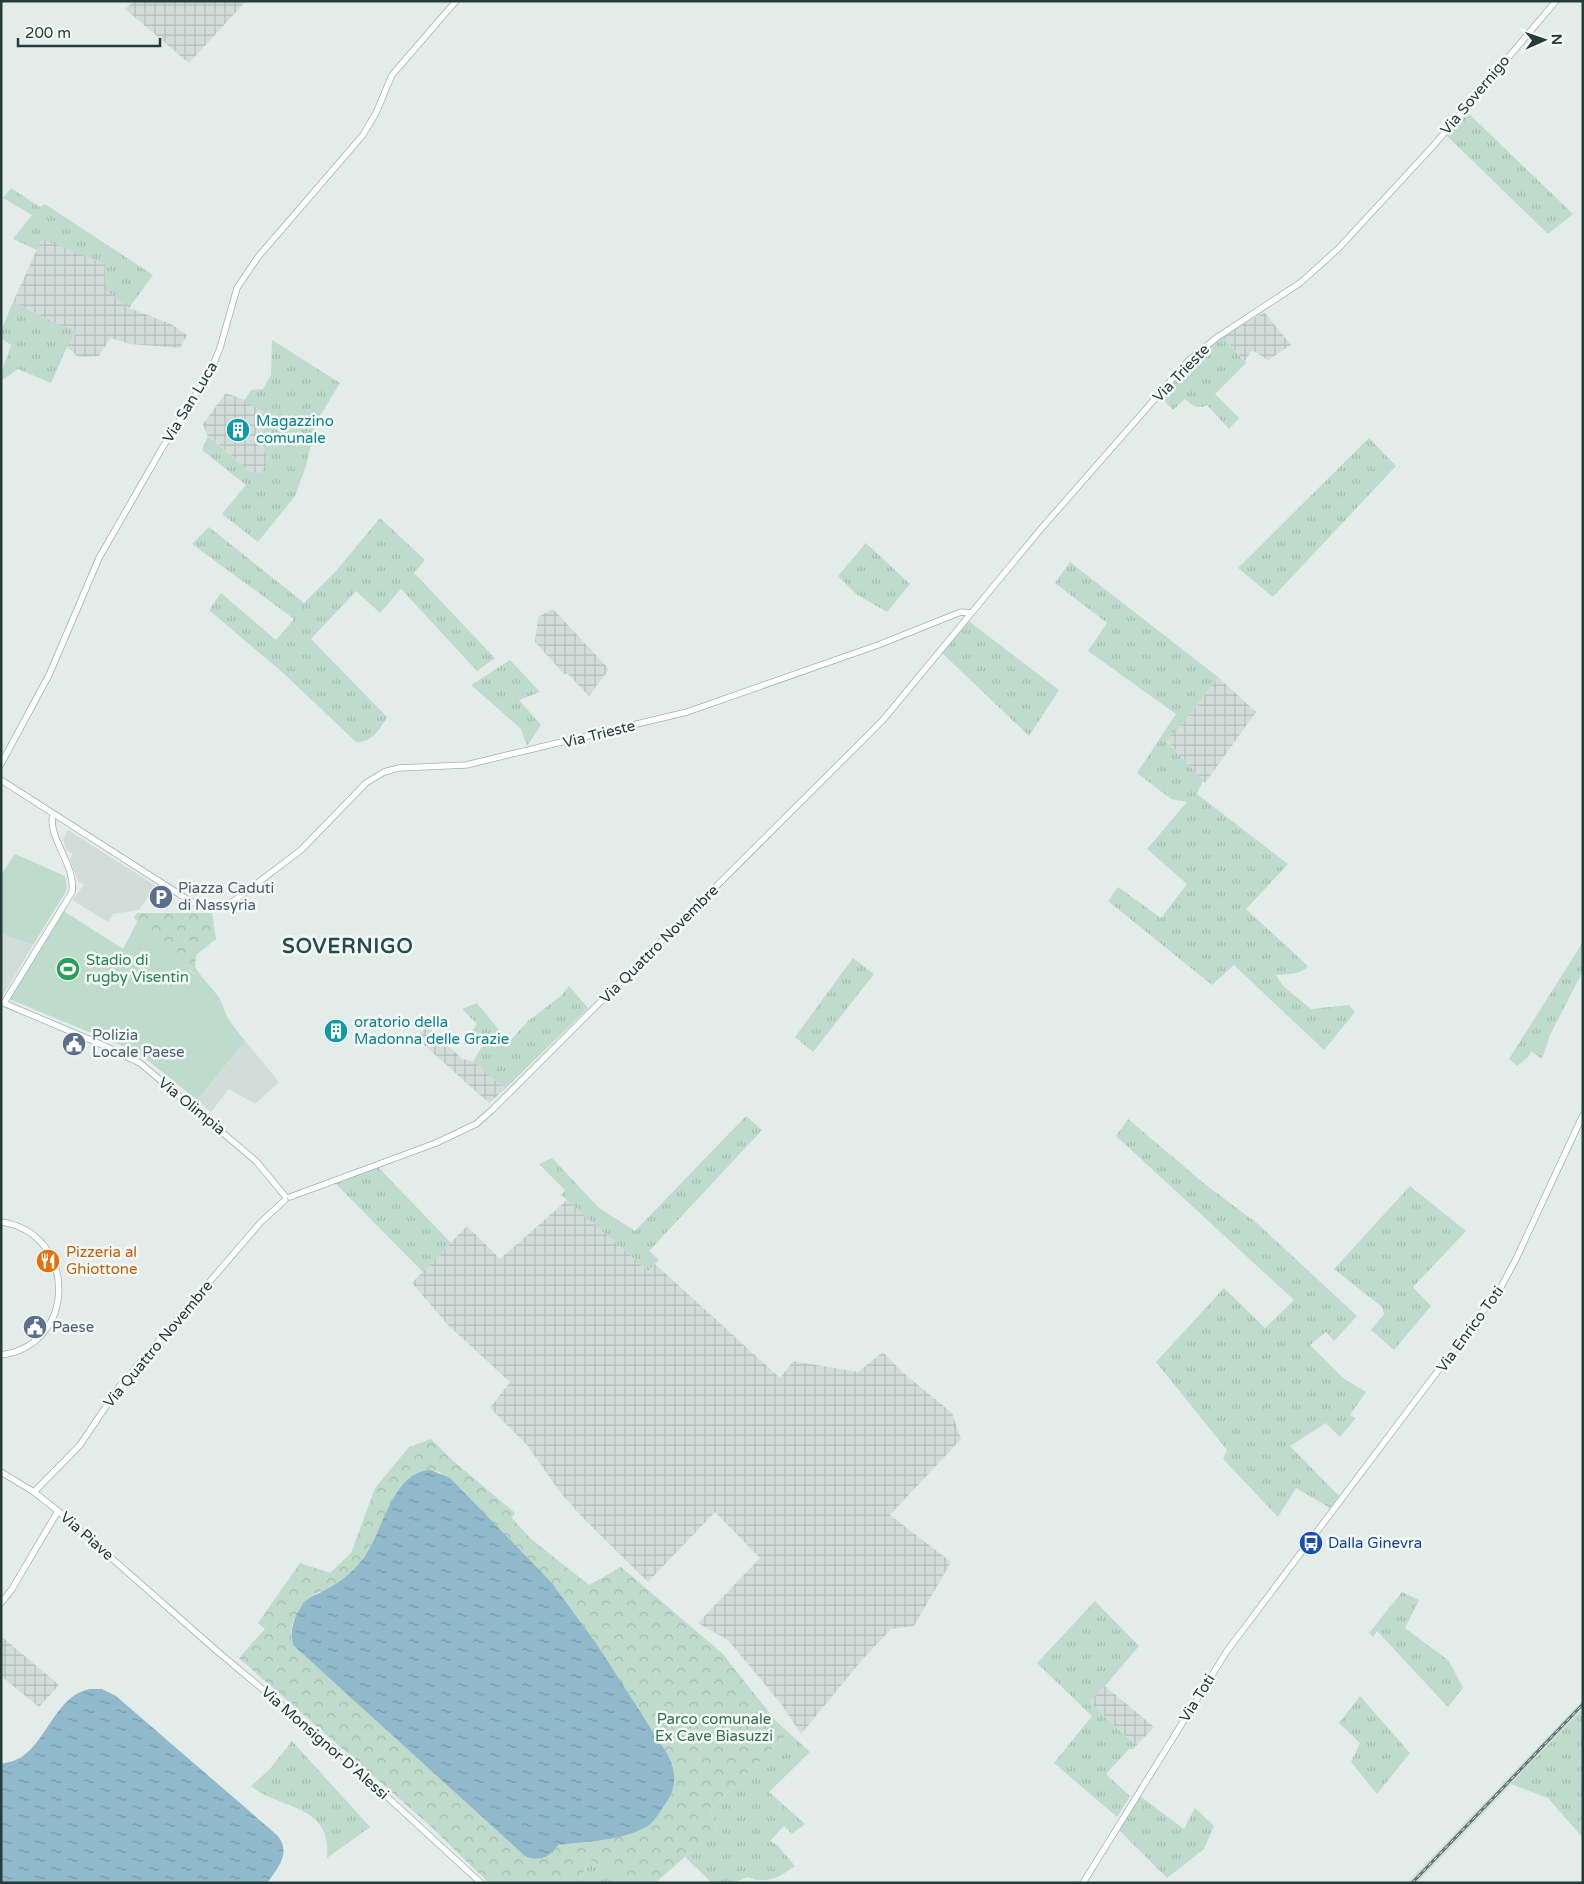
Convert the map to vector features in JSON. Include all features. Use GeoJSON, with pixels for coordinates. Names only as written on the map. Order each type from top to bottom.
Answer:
{"type":"FeatureCollection","features":[{"type":"Feature","properties":{"kind":"main road","name":"Via San Luca"},"geometry":{"type":"LineString","coordinates":[[1,764],[3,756],[49,675],[99,558],[216,360],[240,282],[258,257],[363,135],[376,113],[392,75],[456,1]]}},
{"type":"Feature","properties":{"kind":"main road","name":"Via Sovernigo"},"geometry":{"type":"LineString","coordinates":[[1434,145],[1556,1]]}},
{"type":"Feature","properties":{"kind":"main road","name":"Via Trieste"},"geometry":{"type":"LineString","coordinates":[[1,780],[184,897],[201,905],[224,906],[301,850],[366,783],[384,772],[399,768],[466,766],[687,712],[964,611],[971,612],[1188,361],[1216,338],[1300,283],[1338,249],[1434,145]]}},
{"type":"Feature","properties":{"kind":"main road","name":"Via Quattro Novembre"},"geometry":{"type":"LineString","coordinates":[[34,1492],[80,1445],[119,1387],[261,1222],[287,1198],[436,1143],[476,1124],[883,720],[971,612]]}},
{"type":"Feature","properties":{"kind":"main road"},"geometry":{"type":"LineString","coordinates":[[949,618],[964,622]]}},
{"type":"Feature","properties":{"kind":"main road"},"geometry":{"type":"LineString","coordinates":[[1,786],[12,787]]}},
{"type":"Feature","properties":{"kind":"main road"},"geometry":{"type":"LineString","coordinates":[[2,1002],[72,892],[73,876],[54,831],[53,814]]}},
{"type":"Feature","properties":{"kind":"main road","name":"Via Olimpia"},"geometry":{"type":"LineString","coordinates":[[2,1002],[140,1063],[256,1161],[287,1198]]}},
{"type":"Feature","properties":{"kind":"main road","name":"Via Enrico Toti"},"geometry":{"type":"LineString","coordinates":[[1324,1523],[1501,1287],[1513,1266],[1583,1115]]}},
{"type":"Feature","properties":{"kind":"main road"},"geometry":{"type":"LineString","coordinates":[[1,1222],[19,1226],[39,1240],[53,1259],[60,1283],[57,1307],[47,1328],[29,1345],[1,1355]]}},
{"type":"Feature","properties":{"kind":"main road","name":"Via Piave"},"geometry":{"type":"LineString","coordinates":[[1,1472],[34,1492],[58,1511],[167,1607]]}},
{"type":"Feature","properties":{"kind":"main road"},"geometry":{"type":"LineString","coordinates":[[1,1603],[12,1589],[58,1511]]}},
{"type":"Feature","properties":{"kind":"main road","name":"Via Toti"},"geometry":{"type":"LineString","coordinates":[[1083,1883],[1218,1665],[1324,1523]]}},
{"type":"Feature","properties":{"kind":"main road","name":"Via Monsignor D'Alessi"},"geometry":{"type":"LineString","coordinates":[[167,1607],[346,1759],[480,1883]]}},
{"type":"Feature","properties":{"kind":"shaded area"},"geometry":{"type":"Polygon","coordinates":[[[134,1],[246,1],[189,63],[125,9],[134,1]]]}},
{"type":"Feature","properties":{"kind":"shaded area"},"geometry":{"type":"Polygon","coordinates":[[[42,238],[105,264],[106,290],[129,308],[171,324],[187,335],[180,348],[131,344],[110,338],[99,356],[78,357],[67,347],[78,330],[59,325],[13,302],[42,238]]]}},
{"type":"Feature","properties":{"kind":"shaded area"},"geometry":{"type":"Polygon","coordinates":[[[1264,312],[1291,345],[1268,360],[1252,350],[1245,361],[1223,337],[1264,312]]]}},
{"type":"Feature","properties":{"kind":"shaded area"},"geometry":{"type":"Polygon","coordinates":[[[226,393],[245,400],[269,415],[259,436],[260,443],[269,459],[262,474],[250,472],[208,437],[203,424],[226,393]]]}},
{"type":"Feature","properties":{"kind":"shaded area"},"geometry":{"type":"Polygon","coordinates":[[[553,609],[609,669],[589,696],[568,674],[564,674],[535,642],[538,617],[553,609]]]}},
{"type":"Feature","properties":{"kind":"shaded area"},"geometry":{"type":"Polygon","coordinates":[[[1218,677],[1256,712],[1205,783],[1166,740],[1192,712],[1218,677]]]}},
{"type":"Feature","properties":{"kind":"shaded area"},"geometry":{"type":"Polygon","coordinates":[[[68,830],[156,886],[139,910],[113,914],[108,922],[72,900],[84,885],[78,881],[70,859],[73,854],[66,850],[63,839],[68,830]]]}},
{"type":"Feature","properties":{"kind":"shaded area"},"geometry":{"type":"Polygon","coordinates":[[[1,934],[33,945],[2,997],[1,996],[1,934]]]}},
{"type":"Feature","properties":{"kind":"shaded area"},"geometry":{"type":"Polygon","coordinates":[[[429,1027],[462,1059],[473,1061],[505,1089],[489,1103],[414,1036],[429,1027]]]}},
{"type":"Feature","properties":{"kind":"shaded area"},"geometry":{"type":"Polygon","coordinates":[[[245,1041],[279,1082],[255,1104],[229,1089],[211,1112],[197,1100],[245,1041]]]}},
{"type":"Feature","properties":{"kind":"shaded area"},"geometry":{"type":"Polygon","coordinates":[[[567,1200],[648,1271],[655,1264],[780,1378],[793,1361],[858,1372],[883,1352],[901,1371],[952,1413],[961,1439],[890,1515],[951,1562],[914,1626],[891,1629],[862,1660],[801,1734],[782,1705],[728,1640],[698,1623],[760,1558],[715,1512],[648,1582],[582,1517],[560,1492],[527,1445],[490,1408],[510,1382],[448,1325],[412,1283],[467,1226],[500,1259],[567,1200]]]}},
{"type":"Feature","properties":{"kind":"shaded area"},"geometry":{"type":"Polygon","coordinates":[[[1,1636],[59,1685],[39,1707],[1,1676],[1,1636]]]}},
{"type":"Feature","properties":{"kind":"shaded area"},"geometry":{"type":"Polygon","coordinates":[[[1105,1686],[1154,1727],[1136,1746],[1089,1701],[1105,1686]]]}},
{"type":"Feature","properties":{"kind":"shaded area"},"geometry":{"type":"Polygon","coordinates":[[[1583,1700],[1583,1709],[1417,1883],[1407,1883],[1583,1700]]]}},
{"type":"Feature","properties":{"kind":"green space"},"geometry":{"type":"Polygon","coordinates":[[[1467,112],[1573,214],[1548,234],[1447,136],[1467,112]]]}},
{"type":"Feature","properties":{"kind":"green space"},"geometry":{"type":"Polygon","coordinates":[[[11,188],[40,207],[45,204],[153,275],[129,308],[106,290],[105,264],[42,239],[37,250],[13,239],[32,215],[3,198],[11,188]]]}},
{"type":"Feature","properties":{"kind":"green space"},"geometry":{"type":"Polygon","coordinates":[[[13,302],[59,325],[78,330],[67,347],[51,383],[18,369],[1,381],[1,374],[11,345],[1,338],[1,331],[13,302]]]}},
{"type":"Feature","properties":{"kind":"green space"},"geometry":{"type":"Polygon","coordinates":[[[1223,337],[1246,363],[1215,394],[1239,418],[1229,429],[1207,405],[1195,406],[1185,399],[1173,410],[1160,397],[1197,355],[1223,337]]]}},
{"type":"Feature","properties":{"kind":"green space"},"geometry":{"type":"Polygon","coordinates":[[[272,340],[340,383],[316,423],[306,466],[295,496],[258,542],[222,514],[246,485],[202,450],[208,436],[250,472],[262,473],[269,459],[261,437],[269,415],[244,401],[251,390],[263,389],[271,375],[272,340]]]}},
{"type":"Feature","properties":{"kind":"green space"},"geometry":{"type":"Polygon","coordinates":[[[1369,438],[1396,466],[1273,597],[1238,568],[1369,438]]]}},
{"type":"Feature","properties":{"kind":"green space"},"geometry":{"type":"Polygon","coordinates":[[[380,518],[425,560],[414,573],[495,658],[477,671],[401,589],[380,613],[356,591],[311,639],[387,717],[371,738],[356,742],[282,672],[209,610],[221,593],[276,640],[294,619],[192,544],[209,527],[304,603],[336,571],[380,518]]]}},
{"type":"Feature","properties":{"kind":"green space"},"geometry":{"type":"Polygon","coordinates":[[[866,543],[910,584],[887,612],[856,594],[838,576],[866,543]]]}},
{"type":"Feature","properties":{"kind":"green space"},"geometry":{"type":"Polygon","coordinates":[[[1070,562],[1218,677],[1192,712],[1166,741],[1203,780],[1197,794],[1288,864],[1246,909],[1308,966],[1298,973],[1276,975],[1283,986],[1311,1009],[1349,1005],[1355,1012],[1324,1050],[1234,965],[1212,985],[1108,901],[1118,887],[1161,918],[1187,884],[1147,849],[1187,802],[1171,799],[1137,773],[1176,714],[1088,651],[1107,623],[1055,583],[1070,562]]]}},
{"type":"Feature","properties":{"kind":"green space"},"geometry":{"type":"Polygon","coordinates":[[[966,619],[1059,690],[1029,736],[941,652],[966,619]]]}},
{"type":"Feature","properties":{"kind":"green space"},"geometry":{"type":"Polygon","coordinates":[[[510,660],[540,692],[519,700],[541,725],[527,746],[521,729],[471,685],[510,660]]]}},
{"type":"Feature","properties":{"kind":"green space"},"geometry":{"type":"Polygon","coordinates":[[[15,854],[65,876],[67,888],[65,893],[33,945],[1,934],[1,875],[15,854]]]}},
{"type":"Feature","properties":{"kind":"green space"},"geometry":{"type":"Polygon","coordinates":[[[62,910],[123,949],[137,922],[191,972],[202,977],[219,997],[228,1019],[245,1041],[197,1100],[145,1058],[128,1048],[9,999],[62,910]]]}},
{"type":"Feature","properties":{"kind":"green space"},"geometry":{"type":"Polygon","coordinates":[[[137,913],[212,913],[216,939],[196,955],[195,967],[202,977],[174,959],[155,943],[134,917],[137,913]]]}},
{"type":"Feature","properties":{"kind":"green space"},"geometry":{"type":"Polygon","coordinates":[[[1583,942],[1583,971],[1550,1035],[1542,1059],[1531,1051],[1528,1057],[1517,1066],[1509,1059],[1583,942]]]}},
{"type":"Feature","properties":{"kind":"green space"},"geometry":{"type":"Polygon","coordinates":[[[853,958],[874,974],[813,1052],[795,1037],[853,958]]]}},
{"type":"Feature","properties":{"kind":"green space"},"geometry":{"type":"Polygon","coordinates":[[[569,986],[588,1008],[505,1089],[473,1061],[483,1045],[470,1036],[477,1024],[462,1009],[477,1003],[509,1042],[528,1021],[562,995],[569,986]]]}},
{"type":"Feature","properties":{"kind":"green space"},"geometry":{"type":"Polygon","coordinates":[[[746,1116],[762,1130],[649,1251],[659,1260],[648,1271],[561,1195],[565,1190],[539,1164],[552,1158],[599,1208],[635,1231],[746,1116]]]}},
{"type":"Feature","properties":{"kind":"green space"},"geometry":{"type":"Polygon","coordinates":[[[1128,1119],[1206,1185],[1258,1224],[1357,1316],[1334,1341],[1326,1332],[1310,1345],[1343,1378],[1366,1392],[1350,1415],[1356,1418],[1340,1437],[1326,1423],[1290,1446],[1339,1496],[1330,1508],[1296,1488],[1278,1517],[1223,1459],[1227,1450],[1156,1362],[1224,1288],[1265,1328],[1294,1300],[1116,1136],[1128,1119]]]}},
{"type":"Feature","properties":{"kind":"green space"},"geometry":{"type":"Polygon","coordinates":[[[377,1166],[451,1243],[423,1272],[335,1183],[377,1166]]]}},
{"type":"Feature","properties":{"kind":"green space"},"geometry":{"type":"Polygon","coordinates":[[[1410,1186],[1466,1231],[1413,1287],[1431,1306],[1394,1350],[1371,1330],[1384,1314],[1382,1307],[1334,1269],[1410,1186]]]}},
{"type":"Feature","properties":{"kind":"green space","name":"Parco comunale Ex Cave Biasuzzi"},"geometry":{"type":"Polygon","coordinates":[[[431,1439],[451,1459],[515,1513],[512,1518],[530,1538],[589,1585],[621,1567],[722,1653],[776,1721],[789,1733],[710,1810],[717,1829],[655,1883],[629,1883],[592,1861],[588,1862],[579,1883],[489,1883],[428,1824],[239,1658],[265,1629],[258,1623],[300,1563],[330,1573],[351,1553],[375,1488],[409,1447],[431,1439]],[[431,1470],[418,1473],[407,1480],[399,1489],[392,1500],[377,1537],[363,1560],[342,1580],[330,1588],[316,1593],[307,1600],[292,1626],[294,1646],[518,1849],[554,1851],[558,1845],[630,1833],[674,1783],[673,1766],[668,1755],[600,1649],[440,1472],[431,1470]]]}},
{"type":"Feature","properties":{"kind":"green space"},"geometry":{"type":"Polygon","coordinates":[[[1402,1592],[1419,1600],[1405,1628],[1449,1661],[1463,1688],[1448,1707],[1377,1631],[1373,1637],[1369,1633],[1402,1592]]]}},
{"type":"Feature","properties":{"kind":"green space"},"geometry":{"type":"Polygon","coordinates":[[[1095,1601],[1139,1646],[1105,1686],[1089,1701],[1136,1746],[1133,1749],[1129,1749],[1106,1774],[1130,1796],[1117,1817],[1054,1763],[1092,1716],[1037,1663],[1095,1601]]]}},
{"type":"Feature","properties":{"kind":"green space"},"geometry":{"type":"Polygon","coordinates":[[[1360,1696],[1410,1753],[1377,1794],[1351,1762],[1360,1743],[1339,1723],[1360,1696]]]}},
{"type":"Feature","properties":{"kind":"green space"},"geometry":{"type":"Polygon","coordinates":[[[1583,1709],[1583,1838],[1548,1798],[1511,1784],[1583,1709]]]}},
{"type":"Feature","properties":{"kind":"green space"},"geometry":{"type":"Polygon","coordinates":[[[789,1733],[810,1752],[769,1792],[805,1824],[792,1834],[784,1826],[770,1841],[778,1846],[795,1866],[772,1879],[761,1880],[747,1877],[734,1883],[712,1883],[685,1857],[717,1829],[710,1810],[789,1733]]]}},
{"type":"Feature","properties":{"kind":"green space"},"geometry":{"type":"Polygon","coordinates":[[[292,1741],[370,1827],[327,1858],[326,1840],[321,1827],[313,1818],[302,1811],[263,1794],[251,1786],[270,1769],[292,1741]]]}},
{"type":"Feature","properties":{"kind":"green space"},"geometry":{"type":"Polygon","coordinates":[[[1140,1796],[1184,1829],[1195,1808],[1214,1826],[1204,1849],[1167,1878],[1119,1830],[1140,1796]]]}},
{"type":"Feature","properties":{"kind":"green space"},"geometry":{"type":"Polygon","coordinates":[[[592,1861],[629,1883],[579,1883],[588,1862],[592,1861]]]}},
{"type":"Feature","properties":{"kind":"water"},"geometry":{"type":"Polygon","coordinates":[[[431,1470],[450,1478],[552,1583],[600,1649],[668,1755],[674,1774],[672,1792],[649,1825],[617,1837],[558,1845],[552,1853],[540,1858],[525,1856],[294,1646],[292,1633],[294,1620],[301,1608],[311,1597],[339,1582],[354,1569],[370,1549],[397,1492],[406,1481],[417,1473],[431,1470]]]}},
{"type":"Feature","properties":{"kind":"water"},"geometry":{"type":"Polygon","coordinates":[[[90,1689],[102,1689],[116,1696],[277,1835],[283,1848],[282,1860],[267,1883],[1,1883],[1,1764],[23,1756],[32,1748],[69,1699],[90,1689]]]}},
{"type":"Feature","properties":{"kind":"railway"},"geometry":{"type":"LineString","coordinates":[[1412,1883],[1583,1704]]}},
{"type":"Feature","properties":{"kind":"place","name":"Magazzino comunale"},"geometry":{"type":"Point","coordinates":[238,430]}},
{"type":"Feature","properties":{"kind":"place","name":"Piazza Caduti di Nassyria"},"geometry":{"type":"Point","coordinates":[161,897]}},
{"type":"Feature","properties":{"kind":"place","name":"Stadio di rugby Visentin"},"geometry":{"type":"Point","coordinates":[68,969]}},
{"type":"Feature","properties":{"kind":"place","name":"oratorio della Madonna delle Grazie"},"geometry":{"type":"Point","coordinates":[336,1031]}},
{"type":"Feature","properties":{"kind":"place","name":"Polizia Locale Paese"},"geometry":{"type":"Point","coordinates":[74,1044]}},
{"type":"Feature","properties":{"kind":"place","name":"Pizzeria al Ghiottone"},"geometry":{"type":"Point","coordinates":[48,1261]}},
{"type":"Feature","properties":{"kind":"place","name":"Paese"},"geometry":{"type":"Point","coordinates":[35,1327]}},
{"type":"Feature","properties":{"kind":"place","name":"Dalla Ginevra"},"geometry":{"type":"Point","coordinates":[1311,1543]}},
{"type":"Feature","properties":{"kind":"district","name":"SOVERNIGO"},"geometry":{"type":"Point","coordinates":[348,947]}}]}
